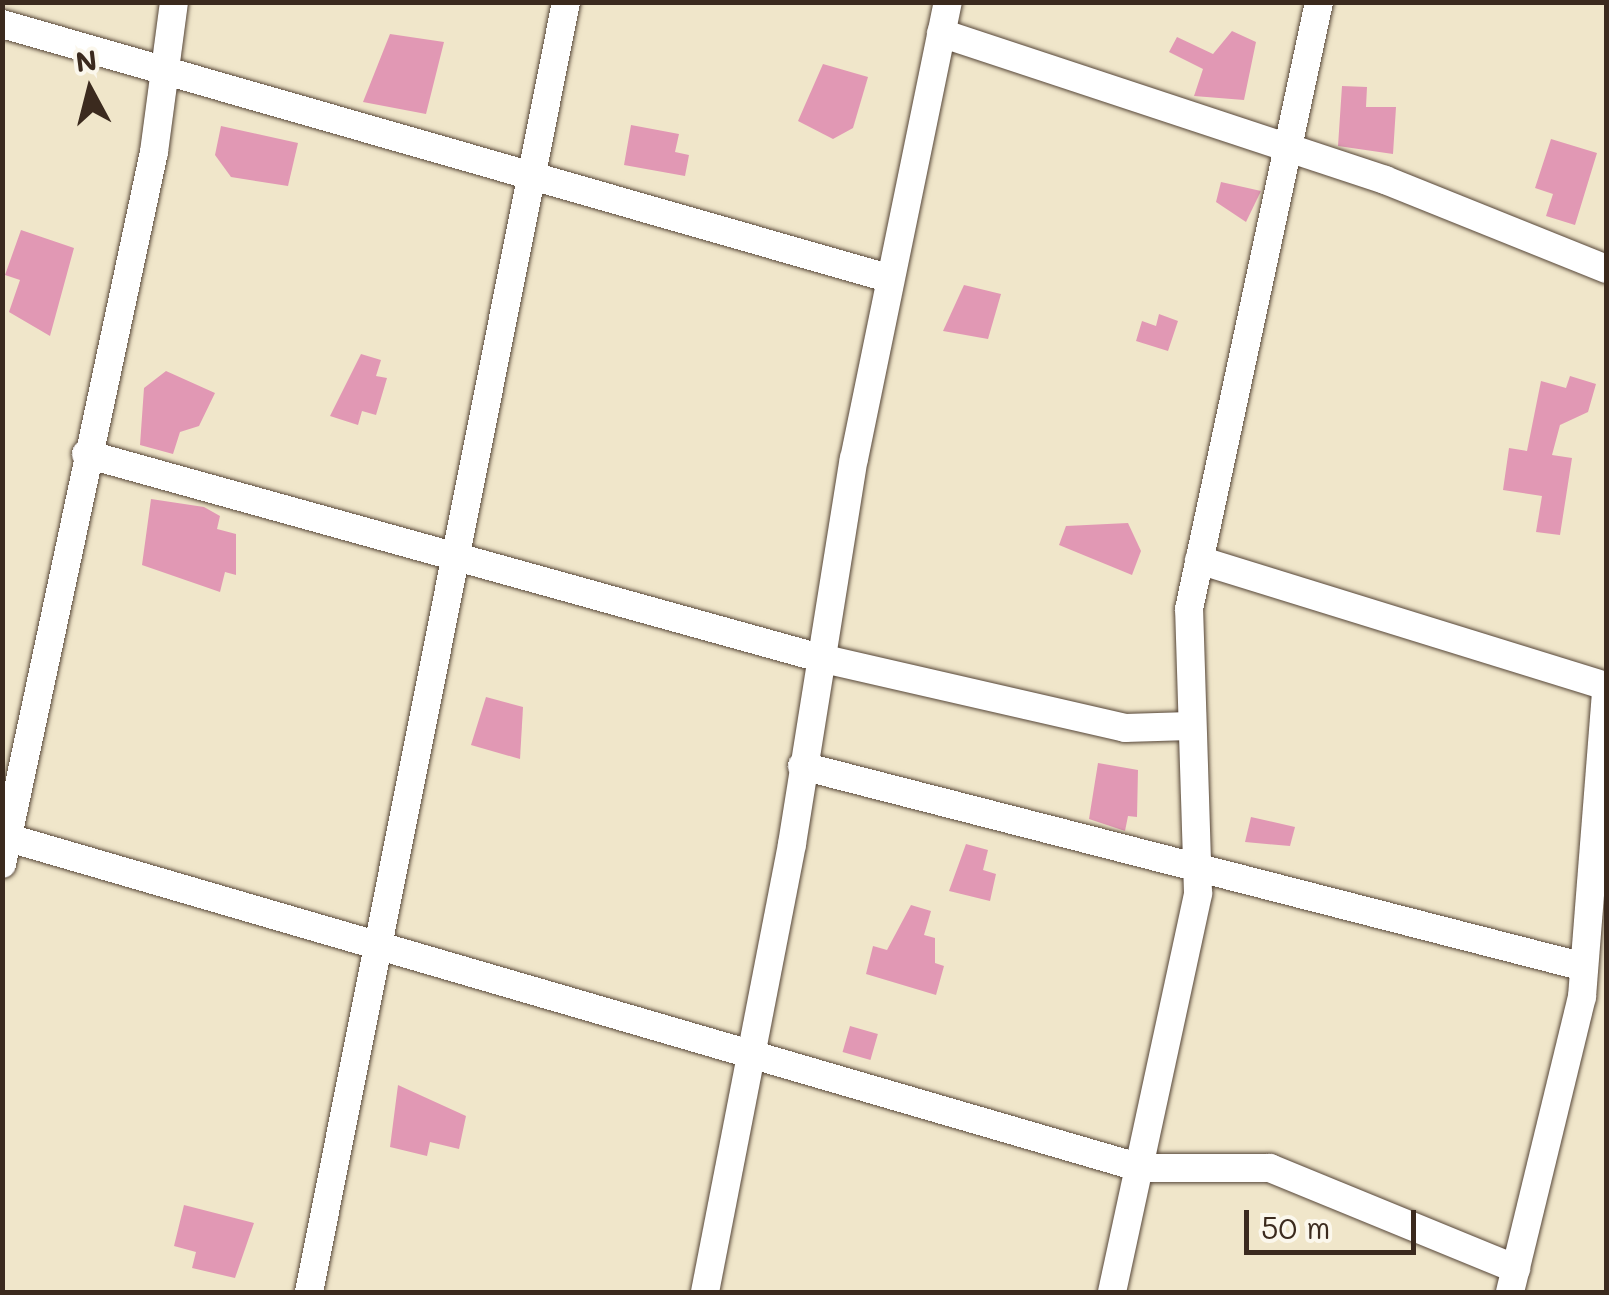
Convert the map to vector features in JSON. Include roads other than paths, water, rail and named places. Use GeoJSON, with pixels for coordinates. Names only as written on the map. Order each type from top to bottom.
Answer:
{"type":"FeatureCollection","features":[{"type":"Feature","properties":{"kind":"street"},"geometry":{"type":"LineString","coordinates":[[174,2],[165,70],[6,851],[380,946],[1141,1168],[1270,1168],[1513,1280],[1584,966],[1606,688],[1199,560]]}},
{"type":"Feature","properties":{"kind":"street"},"geometry":{"type":"LineString","coordinates":[[309,1292],[429,723],[452,554],[566,2]]}},
{"type":"Feature","properties":{"kind":"street"},"geometry":{"type":"LineString","coordinates":[[705,1292],[888,278],[948,2]]}},
{"type":"Feature","properties":{"kind":"street"},"geometry":{"type":"LineString","coordinates":[[1112,1292],[1141,1168],[1200,867],[1184,668],[1199,560],[1291,148],[1319,2]]}},
{"type":"Feature","properties":{"kind":"street"},"geometry":{"type":"LineString","coordinates":[[2,24],[529,180],[888,278]]}},
{"type":"Feature","properties":{"kind":"street"},"geometry":{"type":"LineString","coordinates":[[942,33],[1291,148],[1606,268]]}},
{"type":"Feature","properties":{"kind":"street"},"geometry":{"type":"LineString","coordinates":[[86,454],[820,658],[1125,728],[1190,726]]}},
{"type":"Feature","properties":{"kind":"street"},"geometry":{"type":"LineString","coordinates":[[802,766],[1584,966]]}}]}
